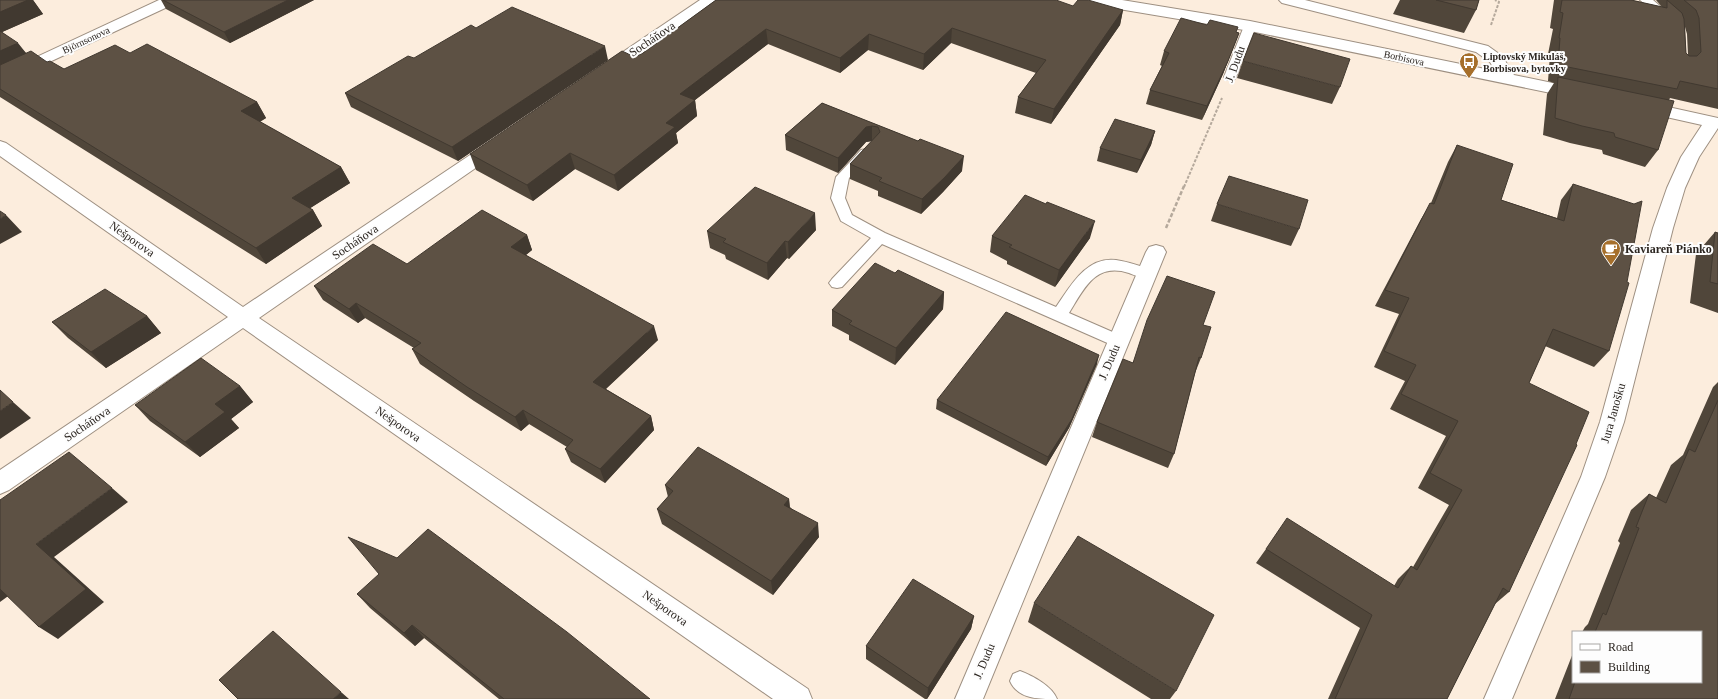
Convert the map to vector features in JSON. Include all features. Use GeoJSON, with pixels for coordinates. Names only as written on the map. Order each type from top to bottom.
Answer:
{"type":"FeatureCollection","features":[{"type":"Feature","properties":{"kind":"street","name":"Björnsonova"},"geometry":{"type":"LineString","coordinates":[[0,80],[172,0]]}},
{"type":"Feature","properties":{"kind":"street","name":"Socháňova"},"geometry":{"type":"LineString","coordinates":[[591,81],[710,0]]}},
{"type":"Feature","properties":{"kind":"street","name":"Borbisova"},"geometry":{"type":"LineString","coordinates":[[1095,0],[1250,26],[1592,96]]}},
{"type":"Feature","properties":{"kind":"street"},"geometry":{"type":"LineString","coordinates":[[1287,0],[1482,49],[1496,59],[1508,79]]}},
{"type":"Feature","properties":{"kind":"street"},"geometry":{"type":"LineString","coordinates":[[1623,103],[1715,122]]}},
{"type":"Feature","properties":{"kind":"street","name":"Jura Janošku"},"geometry":{"type":"LineString","coordinates":[[1498,699],[1593,477],[1612,422],[1663,228],[1676,188],[1690,157],[1715,122]]}},
{"type":"Feature","properties":{"kind":"street","name":"Socháňova"},"geometry":{"type":"LineString","coordinates":[[0,483],[512,135]]}},
{"type":"Feature","properties":{"kind":"street","name":"Nešporova"},"geometry":{"type":"LineString","coordinates":[[0,147],[244,318],[798,699]]}},
{"type":"Feature","properties":{"kind":"street","name":"J. Dudu"},"geometry":{"type":"LineString","coordinates":[[969,699],[1156,252]]}},
{"type":"Feature","properties":{"kind":"lane"},"geometry":{"type":"LineString","coordinates":[[1646,0],[1677,27]]}},
{"type":"Feature","properties":{"kind":"lane","name":"J. Dudu"},"geometry":{"type":"LineString","coordinates":[[1230,77],[1250,26]]}},
{"type":"Feature","properties":{"kind":"lane"},"geometry":{"type":"LineString","coordinates":[[872,146],[843,177],[838,198],[846,218],[880,237],[1118,340]]}},
{"type":"Feature","properties":{"kind":"lane"},"geometry":{"type":"LineString","coordinates":[[837,283],[880,237]]}},
{"type":"Feature","properties":{"kind":"lane"},"geometry":{"type":"LineString","coordinates":[[1059,315],[1078,287],[1092,270],[1108,265],[1147,274]]}},
{"type":"Feature","properties":{"kind":"lane"},"geometry":{"type":"LineString","coordinates":[[1020,681],[1047,699]]}},
{"type":"Feature","properties":{"kind":"path","name":"J. Dudu"},"geometry":{"type":"LineString","coordinates":[[1156,252],[1230,77]]}},
{"type":"Feature","properties":{"kind":"building"},"geometry":{"type":"Polygon","coordinates":[[[0,0],[28,0],[0,12],[0,0]]]}},
{"type":"Feature","properties":{"kind":"building"},"geometry":{"type":"Polygon","coordinates":[[[163,0],[288,0],[224,32],[163,0]]]}},
{"type":"Feature","properties":{"kind":"building"},"geometry":{"type":"Polygon","coordinates":[[[716,0],[1056,0],[1073,6],[1078,0],[1088,0],[1123,10],[1054,109],[1018,97],[1046,60],[952,28],[924,54],[869,34],[840,58],[766,29],[680,94],[695,100],[666,123],[675,127],[614,175],[570,153],[527,185],[470,154],[622,51],[635,57],[643,53],[716,0]]]}},
{"type":"Feature","properties":{"kind":"building"},"geometry":{"type":"Polygon","coordinates":[[[1436,0],[1479,0],[1476,10],[1436,0]]]}},
{"type":"Feature","properties":{"kind":"building"},"geometry":{"type":"Polygon","coordinates":[[[1562,0],[1631,0],[1667,8],[1667,0],[1682,13],[1684,19],[1686,53],[1689,56],[1697,56],[1701,52],[1699,18],[1696,10],[1684,0],[1718,0],[1718,89],[1680,81],[1677,89],[1558,65],[1559,38],[1563,13],[1560,12],[1562,0]]]}},
{"type":"Feature","properties":{"kind":"building"},"geometry":{"type":"Polygon","coordinates":[[[512,7],[605,46],[452,147],[345,93],[408,56],[414,58],[471,25],[476,28],[512,7]]]}},
{"type":"Feature","properties":{"kind":"building"},"geometry":{"type":"Polygon","coordinates":[[[1181,18],[1207,25],[1210,20],[1238,27],[1236,32],[1239,33],[1207,106],[1150,90],[1169,53],[1164,51],[1181,18]]]}},
{"type":"Feature","properties":{"kind":"building"},"geometry":{"type":"Polygon","coordinates":[[[0,31],[18,43],[0,51],[0,31]]]}},
{"type":"Feature","properties":{"kind":"building"},"geometry":{"type":"Polygon","coordinates":[[[1254,33],[1350,59],[1340,87],[1243,61],[1254,33]]]}},
{"type":"Feature","properties":{"kind":"building"},"geometry":{"type":"Polygon","coordinates":[[[147,44],[257,102],[241,111],[341,167],[292,198],[313,210],[256,248],[0,89],[0,65],[31,51],[47,62],[50,61],[64,69],[115,45],[130,53],[147,44]]]}},
{"type":"Feature","properties":{"kind":"building"},"geometry":{"type":"Polygon","coordinates":[[[1558,77],[1674,101],[1658,150],[1615,137],[1614,133],[1555,118],[1558,77]]]}},
{"type":"Feature","properties":{"kind":"building"},"geometry":{"type":"Polygon","coordinates":[[[822,103],[918,141],[920,139],[964,156],[922,199],[879,181],[882,178],[850,164],[880,132],[878,127],[866,127],[838,158],[785,135],[822,103]]]}},
{"type":"Feature","properties":{"kind":"building"},"geometry":{"type":"Polygon","coordinates":[[[1115,119],[1155,131],[1141,160],[1100,148],[1115,119]]]}},
{"type":"Feature","properties":{"kind":"building"},"geometry":{"type":"Polygon","coordinates":[[[1457,145],[1513,164],[1501,200],[1564,221],[1573,184],[1634,204],[1642,201],[1627,282],[1629,283],[1609,351],[1553,329],[1529,383],[1589,412],[1576,444],[1577,445],[1509,592],[1503,588],[1447,699],[1335,699],[1372,615],[1266,549],[1287,518],[1398,588],[1411,566],[1417,570],[1462,490],[1430,473],[1458,421],[1401,394],[1416,365],[1384,351],[1409,298],[1385,290],[1430,203],[1434,204],[1457,145]]]}},
{"type":"Feature","properties":{"kind":"building"},"geometry":{"type":"Polygon","coordinates":[[[1229,176],[1308,200],[1299,229],[1217,204],[1229,176]]]}},
{"type":"Feature","properties":{"kind":"building"},"geometry":{"type":"Polygon","coordinates":[[[755,187],[815,213],[788,242],[785,241],[767,263],[723,242],[726,239],[707,231],[755,187]]]}},
{"type":"Feature","properties":{"kind":"building"},"geometry":{"type":"Polygon","coordinates":[[[1025,195],[1095,221],[1059,270],[1009,247],[1012,245],[992,236],[1025,195]]]}},
{"type":"Feature","properties":{"kind":"building"},"geometry":{"type":"Polygon","coordinates":[[[482,210],[527,235],[511,247],[654,326],[593,382],[651,416],[600,469],[565,449],[573,440],[523,410],[515,417],[467,387],[412,349],[421,343],[356,303],[349,309],[314,286],[373,244],[407,264],[482,210]]]}},
{"type":"Feature","properties":{"kind":"building"},"geometry":{"type":"Polygon","coordinates":[[[0,211],[6,215],[0,219],[0,211]]]}},
{"type":"Feature","properties":{"kind":"building"},"geometry":{"type":"Polygon","coordinates":[[[1715,232],[1718,233],[1718,284],[1710,282],[1715,232]]]}},
{"type":"Feature","properties":{"kind":"building"},"geometry":{"type":"Polygon","coordinates":[[[875,263],[895,273],[898,270],[944,292],[896,348],[849,324],[852,321],[832,310],[875,263]]]}},
{"type":"Feature","properties":{"kind":"building"},"geometry":{"type":"Polygon","coordinates":[[[1167,276],[1215,292],[1203,325],[1211,327],[1201,358],[1199,357],[1174,454],[1097,422],[1123,359],[1133,363],[1147,320],[1167,276]]]}},
{"type":"Feature","properties":{"kind":"building"},"geometry":{"type":"Polygon","coordinates":[[[105,289],[147,316],[91,352],[52,322],[105,289]]]}},
{"type":"Feature","properties":{"kind":"building"},"geometry":{"type":"Polygon","coordinates":[[[1006,312],[1099,355],[1072,419],[1048,457],[937,400],[1006,312]]]}},
{"type":"Feature","properties":{"kind":"building"},"geometry":{"type":"Polygon","coordinates":[[[201,358],[240,386],[215,404],[225,412],[185,442],[135,405],[201,358]]]}},
{"type":"Feature","properties":{"kind":"building"},"geometry":{"type":"Polygon","coordinates":[[[0,390],[13,402],[0,411],[0,390]]]}},
{"type":"Feature","properties":{"kind":"building"},"geometry":{"type":"Polygon","coordinates":[[[1718,400],[1718,699],[1569,699],[1575,683],[1702,683],[1702,631],[1595,631],[1603,613],[1606,615],[1639,528],[1636,527],[1649,494],[1666,503],[1689,449],[1695,452],[1718,400]]]}},
{"type":"Feature","properties":{"kind":"building"},"geometry":{"type":"Polygon","coordinates":[[[698,447],[789,499],[784,505],[818,523],[771,581],[657,509],[673,491],[665,485],[698,447]]]}},
{"type":"Feature","properties":{"kind":"building"},"geometry":{"type":"Polygon","coordinates":[[[69,452],[112,488],[36,544],[86,589],[39,627],[0,589],[0,500],[69,452]]]}},
{"type":"Feature","properties":{"kind":"building"},"geometry":{"type":"Polygon","coordinates":[[[428,529],[567,632],[650,699],[504,699],[412,625],[404,633],[357,594],[379,574],[348,537],[397,558],[428,529]]]}},
{"type":"Feature","properties":{"kind":"building"},"geometry":{"type":"Polygon","coordinates":[[[1078,536],[1214,615],[1176,691],[1034,603],[1078,536]]]}},
{"type":"Feature","properties":{"kind":"building"},"geometry":{"type":"Polygon","coordinates":[[[913,579],[974,616],[928,688],[866,646],[913,579]]]}},
{"type":"Feature","properties":{"kind":"building"},"geometry":{"type":"Polygon","coordinates":[[[273,631],[341,692],[333,699],[238,699],[219,680],[273,631]]]}},
{"type":"Feature","properties":{"kind":"place","name":"Liptovský Mikuláš, Borbisova, bytovky"},"geometry":{"type":"Point","coordinates":[1469,79]}},
{"type":"Feature","properties":{"kind":"place","name":"Kaviareň Piánko"},"geometry":{"type":"Point","coordinates":[1611,266]}}]}
